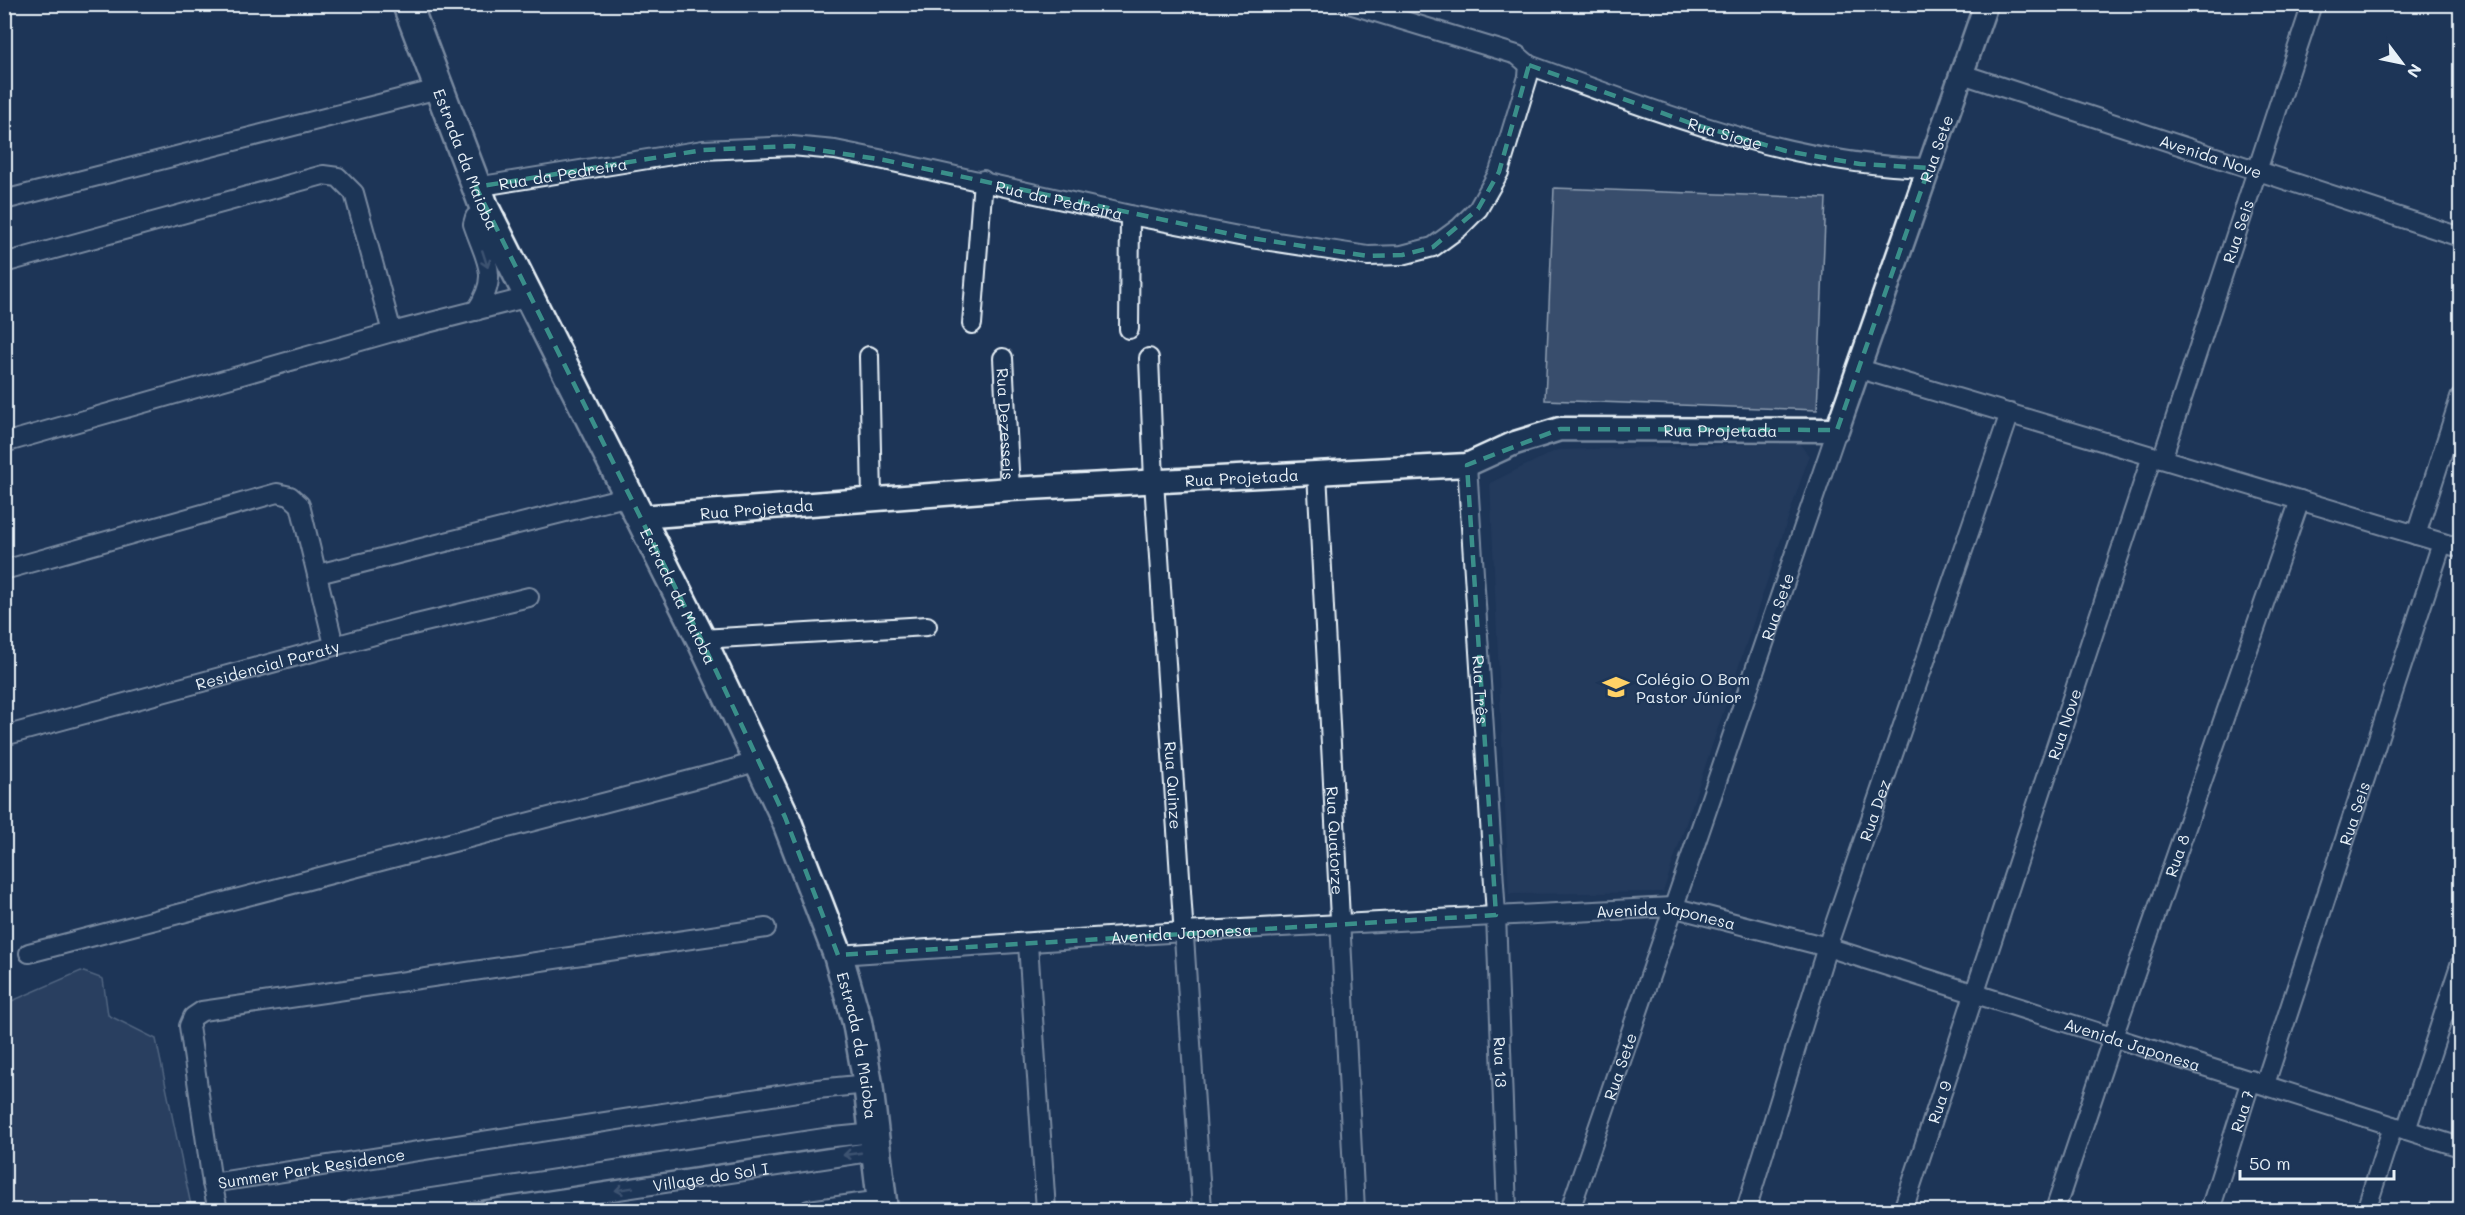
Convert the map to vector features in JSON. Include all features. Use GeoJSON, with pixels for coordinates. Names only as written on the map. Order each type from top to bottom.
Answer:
{"type":"FeatureCollection","features":[{"type":"Feature","properties":{"kind":"main road","name":"Estrada da Maioba"},"geometry":{"type":"LineString","coordinates":[[407,4],[481,198],[700,639],[785,817],[838,955],[857,1022],[876,1142],[882,1205]]}},
{"type":"Feature","properties":{"kind":"street","name":"Rua Sioge"},"geometry":{"type":"LineString","coordinates":[[1349,4],[1517,55],[1529,65],[1690,123],[1786,151],[1860,164],[1929,168]]}},
{"type":"Feature","properties":{"kind":"street","name":"Rua Sete"},"geometry":{"type":"LineString","coordinates":[[1570,1210],[1672,907],[1986,4]]}},
{"type":"Feature","properties":{"kind":"street","name":"Rua Seis"},"geometry":{"type":"LineString","coordinates":[[2157,458],[2258,170],[2312,4]]}},
{"type":"Feature","properties":{"kind":"street","name":"Rua da Pedreira"},"geometry":{"type":"LineString","coordinates":[[481,198],[703,150],[792,146],[835,150],[983,180],[1130,215],[1244,237],[1368,256],[1402,255],[1433,247],[1459,228],[1478,209],[1499,172],[1528,77],[1529,65]]}},
{"type":"Feature","properties":{"kind":"street","name":"Avenida Nove"},"geometry":{"type":"LineString","coordinates":[[1962,74],[2460,237]]}},
{"type":"Feature","properties":{"kind":"street"},"geometry":{"type":"LineString","coordinates":[[4,200],[438,88]]}},
{"type":"Feature","properties":{"kind":"street"},"geometry":{"type":"LineString","coordinates":[[4,263],[323,175],[338,177],[354,193],[392,332]]}},
{"type":"Feature","properties":{"kind":"street"},"geometry":{"type":"LineString","coordinates":[[972,324],[983,180]]}},
{"type":"Feature","properties":{"kind":"street"},"geometry":{"type":"LineString","coordinates":[[476,311],[485,296],[490,281],[473,224],[481,198]]}},
{"type":"Feature","properties":{"kind":"street"},"geometry":{"type":"LineString","coordinates":[[1128,329],[1130,215]]}},
{"type":"Feature","properties":{"kind":"street"},"geometry":{"type":"LineString","coordinates":[[4,443],[392,332],[529,297]]}},
{"type":"Feature","properties":{"kind":"street"},"geometry":{"type":"LineString","coordinates":[[869,356],[872,498]]}},
{"type":"Feature","properties":{"kind":"street","name":"Rua Dezesseis"},"geometry":{"type":"LineString","coordinates":[[1003,358],[1010,489]]}},
{"type":"Feature","properties":{"kind":"street","name":"Rua Quinze"},"geometry":{"type":"LineString","coordinates":[[1149,358],[1154,481],[1202,1210]]}},
{"type":"Feature","properties":{"kind":"street"},"geometry":{"type":"LineString","coordinates":[[1860,369],[2460,548]]}},
{"type":"Feature","properties":{"kind":"street"},"geometry":{"type":"LineString","coordinates":[[2416,535],[2460,398]]}},
{"type":"Feature","properties":{"kind":"street","name":"Rua Dez"},"geometry":{"type":"LineString","coordinates":[[1746,1210],[1827,947],[2010,413]]}},
{"type":"Feature","properties":{"kind":"street","name":"Rua Projetada"},"geometry":{"type":"LineString","coordinates":[[634,506],[872,498],[1467,465],[1515,443],[1560,429],[1837,430]]}},
{"type":"Feature","properties":{"kind":"street","name":"Rua Nove"},"geometry":{"type":"LineString","coordinates":[[1976,993],[2157,458]]}},
{"type":"Feature","properties":{"kind":"street","name":"Rua Três"},"geometry":{"type":"LineString","coordinates":[[1467,465],[1496,915]]}},
{"type":"Feature","properties":{"kind":"street","name":"Rua Quatorze"},"geometry":{"type":"LineString","coordinates":[[1317,472],[1355,1210]]}},
{"type":"Feature","properties":{"kind":"street","name":"Residencial Paraty"},"geometry":{"type":"LineString","coordinates":[[4,570],[278,493],[290,496],[300,505],[334,645],[4,736]]}},
{"type":"Feature","properties":{"kind":"street","name":"Rua 8"},"geometry":{"type":"LineString","coordinates":[[2055,1210],[2300,500]]}},
{"type":"Feature","properties":{"kind":"street"},"geometry":{"type":"LineString","coordinates":[[318,574],[634,506]]}},
{"type":"Feature","properties":{"kind":"street","name":"Rua Seis"},"geometry":{"type":"LineString","coordinates":[[2258,1082],[2442,543]]}},
{"type":"Feature","properties":{"kind":"street"},"geometry":{"type":"LineString","coordinates":[[334,645],[529,597]]}},
{"type":"Feature","properties":{"kind":"street"},"geometry":{"type":"LineString","coordinates":[[700,639],[927,626]]}},
{"type":"Feature","properties":{"kind":"street"},"geometry":{"type":"LineString","coordinates":[[29,953],[758,761]]}},
{"type":"Feature","properties":{"kind":"street","name":"Avenida Japonesa"},"geometry":{"type":"LineString","coordinates":[[838,955],[1183,932],[1672,907],[1827,947],[2460,1147]]}},
{"type":"Feature","properties":{"kind":"street","name":"Rua 13"},"geometry":{"type":"LineString","coordinates":[[1496,915],[1507,1210]]}},
{"type":"Feature","properties":{"kind":"street","name":"Summer Park Residence"},"geometry":{"type":"LineString","coordinates":[[766,928],[202,1011],[193,1017],[189,1026],[212,1183],[817,1089],[868,1084]]}},
{"type":"Feature","properties":{"kind":"street"},"geometry":{"type":"LineString","coordinates":[[1029,944],[1046,1210]]}},
{"type":"Feature","properties":{"kind":"street"},"geometry":{"type":"LineString","coordinates":[[2366,1210],[2460,965]]}},
{"type":"Feature","properties":{"kind":"street","name":"Rua 9"},"geometry":{"type":"LineString","coordinates":[[1903,1210],[1976,993]]}},
{"type":"Feature","properties":{"kind":"street","name":"Rua 7"},"geometry":{"type":"LineString","coordinates":[[2210,1210],[2258,1082]]}},
{"type":"Feature","properties":{"kind":"street"},"geometry":{"type":"LineString","coordinates":[[353,1210],[824,1138],[876,1142]]}},
{"type":"Feature","properties":{"kind":"street","name":"Village do Sol I"},"geometry":{"type":"LineString","coordinates":[[488,1210],[827,1158],[876,1142]]}},
{"type":"Feature","properties":{"kind":"street"},"geometry":{"type":"LineString","coordinates":[[212,1183],[218,1210]]}},
{"type":"Feature","properties":{"kind":"street"},"geometry":{"type":"LineString","coordinates":[[809,1210],[882,1205]]}},
{"type":"Feature","properties":{"kind":"highlighted area"},"geometry":{"type":"Polygon","coordinates":[[[1529,65],[1690,123],[1786,151],[1860,164],[1929,168],[1837,430],[1560,429],[1467,465],[1496,915],[838,955],[785,817],[701,639],[476,187],[703,150],[792,146],[884,160],[1244,237],[1368,256],[1402,255],[1433,247],[1478,209],[1499,172],[1529,65]]]}},
{"type":"Feature","properties":{"kind":"shaded area"},"geometry":{"type":"Polygon","coordinates":[[[1554,188],[1826,198],[1817,410],[1545,400],[1554,188]]]}},
{"type":"Feature","properties":{"kind":"shaded area","name":"Colégio O Bom Pastor Júnior"},"geometry":{"type":"Polygon","coordinates":[[[1799,443],[1809,456],[1663,892],[1509,894],[1490,483],[1557,450],[1799,443]]]}},
{"type":"Feature","properties":{"kind":"shaded area"},"geometry":{"type":"Polygon","coordinates":[[[81,971],[103,979],[108,1015],[156,1039],[192,1210],[5,1210],[5,1004],[81,971]]]}},
{"type":"Feature","properties":{"kind":"place","name":"Colégio O Bom Pastor Júnior"},"geometry":{"type":"Point","coordinates":[1616,687]}}]}
